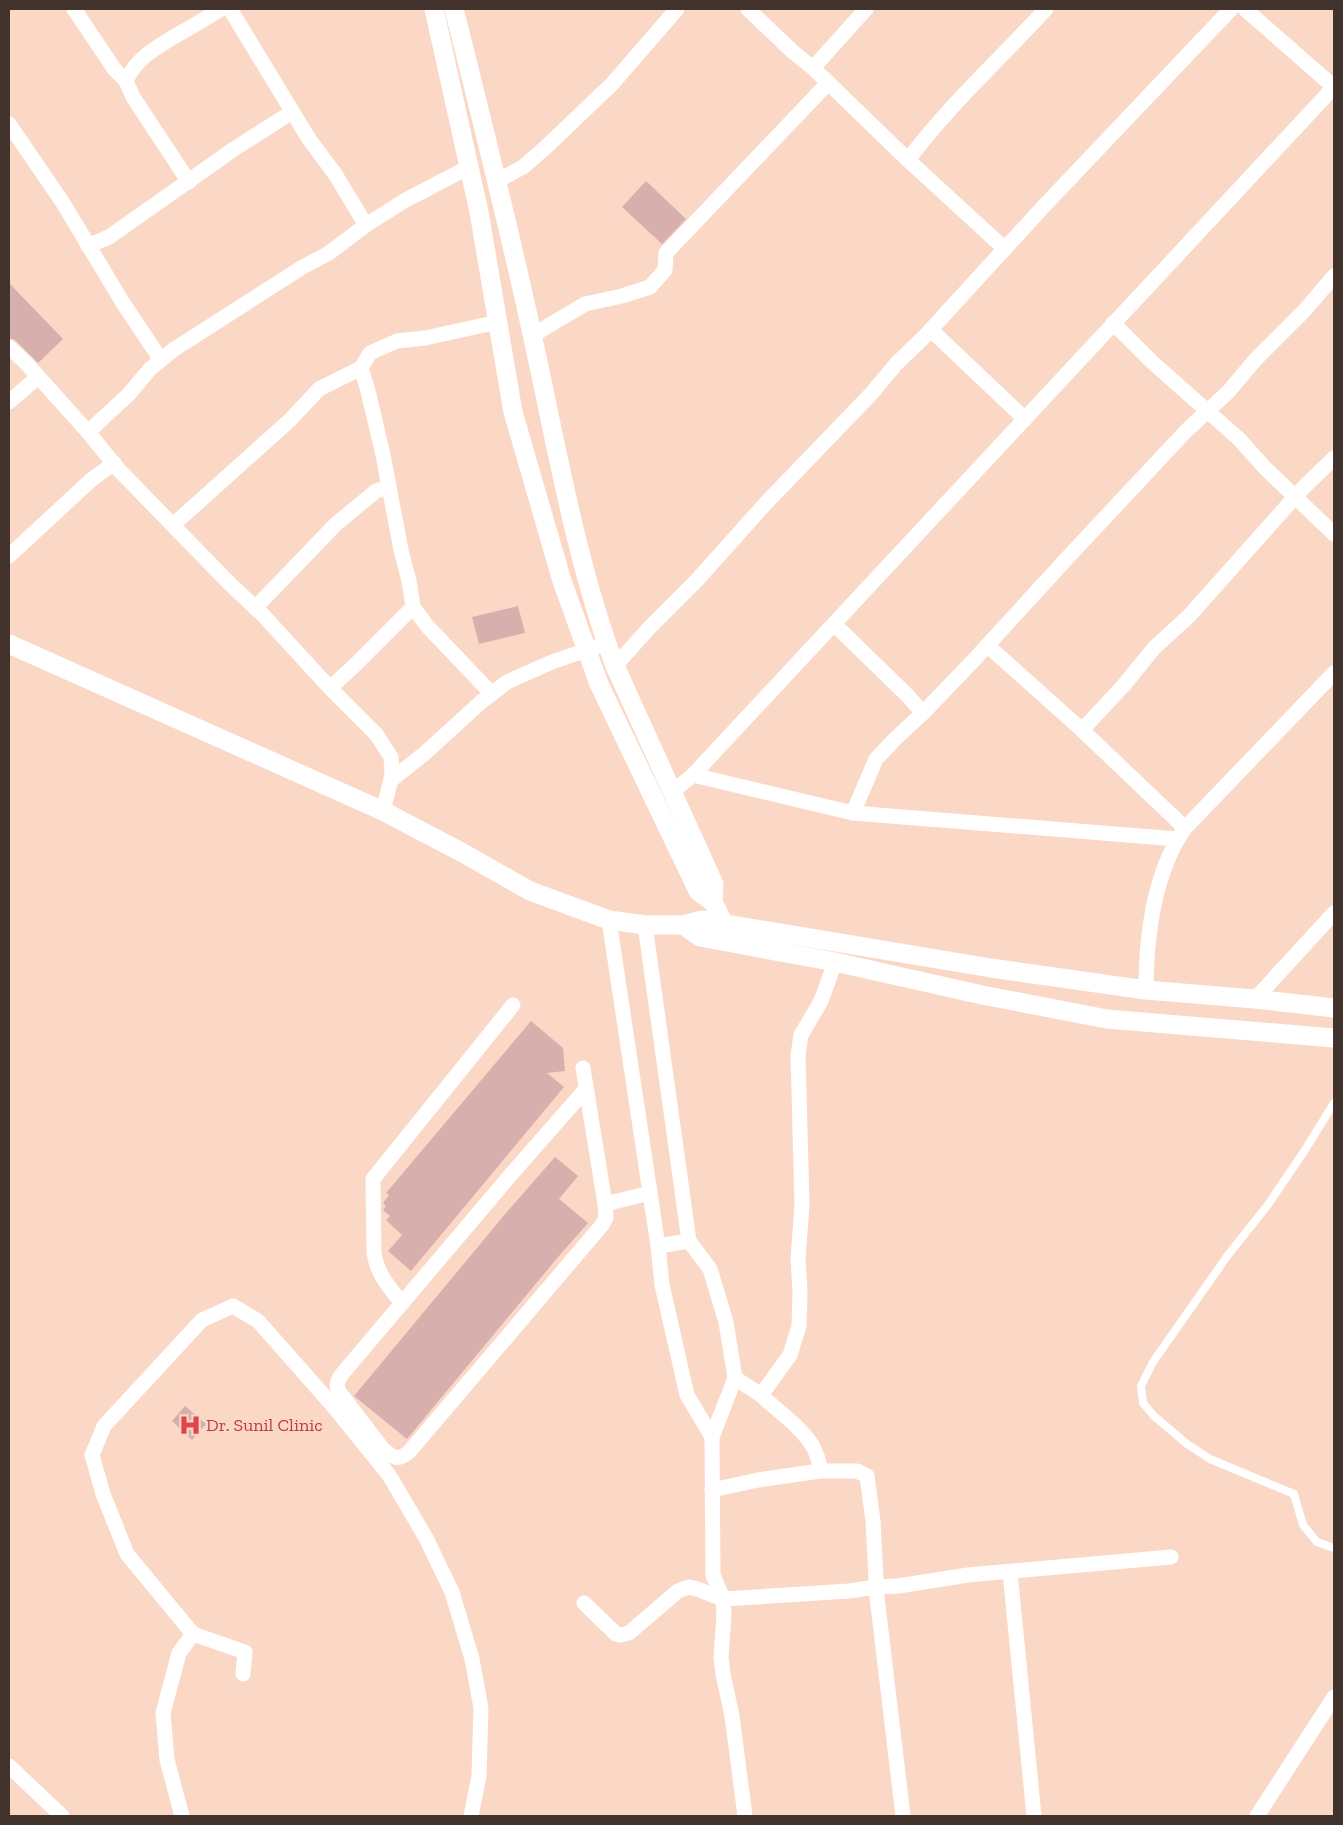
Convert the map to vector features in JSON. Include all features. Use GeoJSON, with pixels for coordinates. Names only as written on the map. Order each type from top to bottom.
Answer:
{"type":"FeatureCollection","features":[{"type":"Feature","properties":{"kind":"street"},"geometry":{"type":"LineString","coordinates":[[74,9],[115,70],[126,81],[133,97],[189,182]]}},
{"type":"Feature","properties":{"kind":"street"},"geometry":{"type":"LineString","coordinates":[[126,81],[130,71],[144,56],[164,42],[221,9]]}},
{"type":"Feature","properties":{"kind":"street"},"geometry":{"type":"LineString","coordinates":[[230,9],[245,31],[292,112],[335,174],[366,225]]}},
{"type":"Feature","properties":{"kind":"street"},"geometry":{"type":"LineString","coordinates":[[434,9],[479,212],[513,412],[562,581],[599,684],[698,891],[713,902],[733,942]]}},
{"type":"Feature","properties":{"kind":"street"},"geometry":{"type":"LineString","coordinates":[[454,9],[497,181],[583,560],[607,643],[615,666],[714,884],[713,902]]}},
{"type":"Feature","properties":{"kind":"street"},"geometry":{"type":"LineString","coordinates":[[497,181],[522,167],[612,84],[678,9]]}},
{"type":"Feature","properties":{"kind":"street"},"geometry":{"type":"LineString","coordinates":[[748,9],[1005,249]]}},
{"type":"Feature","properties":{"kind":"street"},"geometry":{"type":"LineString","coordinates":[[813,68],[866,9]]}},
{"type":"Feature","properties":{"kind":"street"},"geometry":{"type":"LineString","coordinates":[[908,160],[922,141],[972,84],[1046,9]]}},
{"type":"Feature","properties":{"kind":"street"},"geometry":{"type":"LineString","coordinates":[[615,666],[650,627],[697,580],[766,503],[871,394],[896,364],[931,330],[1231,9]]}},
{"type":"Feature","properties":{"kind":"street"},"geometry":{"type":"LineString","coordinates":[[672,792],[693,775],[1334,87],[1246,9]]}},
{"type":"Feature","properties":{"kind":"street"},"geometry":{"type":"LineString","coordinates":[[533,335],[585,304],[622,296],[650,287],[664,270],[666,253],[828,83]]}},
{"type":"Feature","properties":{"kind":"street"},"geometry":{"type":"LineString","coordinates":[[88,246],[109,237],[234,149],[292,112]]}},
{"type":"Feature","properties":{"kind":"street"},"geometry":{"type":"LineString","coordinates":[[9,124],[63,203],[88,246],[161,360]]}},
{"type":"Feature","properties":{"kind":"street"},"geometry":{"type":"LineString","coordinates":[[88,432],[128,394],[150,369],[198,333],[300,268],[329,253],[366,225],[404,201],[470,167]]}},
{"type":"Feature","properties":{"kind":"street"},"geometry":{"type":"LineString","coordinates":[[853,813],[876,759],[988,646],[1070,554],[1185,432],[1208,412],[1305,310],[1334,276]]}},
{"type":"Feature","properties":{"kind":"street"},"geometry":{"type":"LineString","coordinates":[[173,525],[290,420],[319,389],[361,368],[370,353],[397,341],[425,338],[498,322]]}},
{"type":"Feature","properties":{"kind":"street"},"geometry":{"type":"LineString","coordinates":[[1114,324],[1152,362],[1239,439],[1265,468],[1334,534]]}},
{"type":"Feature","properties":{"kind":"street"},"geometry":{"type":"LineString","coordinates":[[931,330],[1025,419]]}},
{"type":"Feature","properties":{"kind":"street"},"geometry":{"type":"LineString","coordinates":[[9,347],[88,432],[114,463],[376,734],[391,757],[391,780],[383,811]]}},
{"type":"Feature","properties":{"kind":"street"},"geometry":{"type":"LineString","coordinates":[[361,368],[368,391],[409,581],[412,607],[428,627],[492,694]]}},
{"type":"Feature","properties":{"kind":"street"},"geometry":{"type":"LineString","coordinates":[[9,402],[38,377]]}},
{"type":"Feature","properties":{"kind":"street"},"geometry":{"type":"LineString","coordinates":[[1082,730],[1124,685],[1154,648],[1189,616],[1296,496],[1334,458]]}},
{"type":"Feature","properties":{"kind":"street"},"geometry":{"type":"LineString","coordinates":[[9,556],[91,480],[114,463]]}},
{"type":"Feature","properties":{"kind":"street"},"geometry":{"type":"LineString","coordinates":[[255,608],[336,524],[376,491],[388,487]]}},
{"type":"Feature","properties":{"kind":"street"},"geometry":{"type":"LineString","coordinates":[[330,688],[412,607]]}},
{"type":"Feature","properties":{"kind":"street"},"geometry":{"type":"LineString","coordinates":[[834,624],[923,713]]}},
{"type":"Feature","properties":{"kind":"street"},"geometry":{"type":"LineString","coordinates":[[391,780],[507,682],[552,662],[607,643]]}},
{"type":"Feature","properties":{"kind":"street"},"geometry":{"type":"LineString","coordinates":[[9,644],[383,811],[463,852],[530,891],[609,920],[646,925],[683,925],[702,920],[991,968],[1146,990],[1256,999],[1334,1008]]}},
{"type":"Feature","properties":{"kind":"street"},"geometry":{"type":"LineString","coordinates":[[988,646],[1082,730],[1181,833]]}},
{"type":"Feature","properties":{"kind":"street"},"geometry":{"type":"LineString","coordinates":[[1146,990],[1146,959],[1152,911],[1160,882],[1181,833],[1334,673]]}},
{"type":"Feature","properties":{"kind":"street"},"geometry":{"type":"LineString","coordinates":[[693,775],[853,813],[1181,833]]}},
{"type":"Feature","properties":{"kind":"street"},"geometry":{"type":"LineString","coordinates":[[1256,999],[1334,913]]}},
{"type":"Feature","properties":{"kind":"street"},"geometry":{"type":"LineString","coordinates":[[609,920],[658,1246],[662,1285],[687,1395],[712,1437]]}},
{"type":"Feature","properties":{"kind":"street"},"geometry":{"type":"LineString","coordinates":[[646,925],[689,1241],[710,1269],[726,1322],[735,1378],[712,1437],[713,1575],[723,1599],[721,1658],[732,1716],[746,1816]]}},
{"type":"Feature","properties":{"kind":"street"},"geometry":{"type":"LineString","coordinates":[[683,925],[700,937],[835,962],[982,995],[1107,1020],[1334,1038]]}},
{"type":"Feature","properties":{"kind":"street"},"geometry":{"type":"LineString","coordinates":[[761,1396],[790,1356],[799,1326],[798,1259],[802,1196],[798,1055],[800,1035],[821,1001],[835,962]]}},
{"type":"Feature","properties":{"kind":"street"},"geometry":{"type":"LineString","coordinates":[[402,1302],[384,1280],[375,1263],[373,1179],[513,1005]]}},
{"type":"Feature","properties":{"kind":"street"},"geometry":{"type":"LineString","coordinates":[[582,1068],[586,1088],[605,1204],[606,1218],[409,1452],[397,1459],[391,1456],[383,1449],[336,1388],[337,1381],[402,1302],[586,1088]]}},
{"type":"Feature","properties":{"kind":"street"},"geometry":{"type":"LineString","coordinates":[[605,1204],[650,1192]]}},
{"type":"Feature","properties":{"kind":"street"},"geometry":{"type":"LineString","coordinates":[[658,1246],[689,1241]]}},
{"type":"Feature","properties":{"kind":"street"},"geometry":{"type":"LineString","coordinates":[[242,1674],[245,1652],[193,1634],[127,1554],[103,1494],[92,1455],[104,1426],[202,1320],[233,1306],[258,1321],[334,1407],[389,1476],[426,1538],[452,1592],[472,1659],[480,1708],[479,1776],[471,1816]]}},
{"type":"Feature","properties":{"kind":"street"},"geometry":{"type":"LineString","coordinates":[[735,1378],[761,1396],[810,1442],[817,1455],[820,1471]]}},
{"type":"Feature","properties":{"kind":"street"},"geometry":{"type":"LineString","coordinates":[[712,1490],[758,1480],[820,1471],[857,1471],[867,1476],[873,1521],[876,1587],[894,1725],[897,1776],[903,1816]]}},
{"type":"Feature","properties":{"kind":"street"},"geometry":{"type":"LineString","coordinates":[[584,1603],[616,1634],[620,1635],[629,1633],[684,1588],[697,1588],[723,1599],[849,1591],[898,1586],[968,1575],[1171,1557]]}},
{"type":"Feature","properties":{"kind":"street"},"geometry":{"type":"LineString","coordinates":[[1010,1572],[1034,1816]]}},
{"type":"Feature","properties":{"kind":"street"},"geometry":{"type":"LineString","coordinates":[[182,1816],[167,1760],[163,1713],[179,1653],[193,1634]]}},
{"type":"Feature","properties":{"kind":"street"},"geometry":{"type":"LineString","coordinates":[[1257,1816],[1334,1697]]}},
{"type":"Feature","properties":{"kind":"street"},"geometry":{"type":"LineString","coordinates":[[9,1766],[62,1816]]}},
{"type":"Feature","properties":{"kind":"lane"},"geometry":{"type":"LineString","coordinates":[[1334,1103],[1267,1206],[1228,1256],[1153,1362],[1141,1386],[1144,1403],[1154,1416],[1187,1444],[1210,1459],[1294,1494],[1303,1525],[1317,1542],[1334,1548]]}},
{"type":"Feature","properties":{"kind":"building"},"geometry":{"type":"Polygon","coordinates":[[[646,181],[686,219],[662,244],[622,207],[646,181]]]}},
{"type":"Feature","properties":{"kind":"building"},"geometry":{"type":"Polygon","coordinates":[[[9,283],[63,339],[38,363],[15,340],[9,338],[9,283]]]}},
{"type":"Feature","properties":{"kind":"building"},"geometry":{"type":"Polygon","coordinates":[[[518,606],[525,633],[479,644],[472,617],[518,606]]]}},
{"type":"Feature","properties":{"kind":"building"},"geometry":{"type":"Polygon","coordinates":[[[531,1021],[563,1048],[565,1071],[547,1073],[564,1087],[411,1271],[388,1251],[402,1235],[386,1220],[390,1216],[383,1210],[386,1206],[383,1203],[389,1195],[386,1193],[531,1021]]]}},
{"type":"Feature","properties":{"kind":"building"},"geometry":{"type":"Polygon","coordinates":[[[555,1157],[578,1176],[559,1199],[588,1223],[407,1439],[354,1396],[555,1157]]]}},
{"type":"Feature","properties":{"kind":"building"},"geometry":{"type":"Polygon","coordinates":[[[185,1406],[206,1424],[192,1440],[172,1421],[185,1406]]]}},
{"type":"Feature","properties":{"kind":"place","name":"Dr. Sunil Clinic"},"geometry":{"type":"Point","coordinates":[190,1425]}}]}
